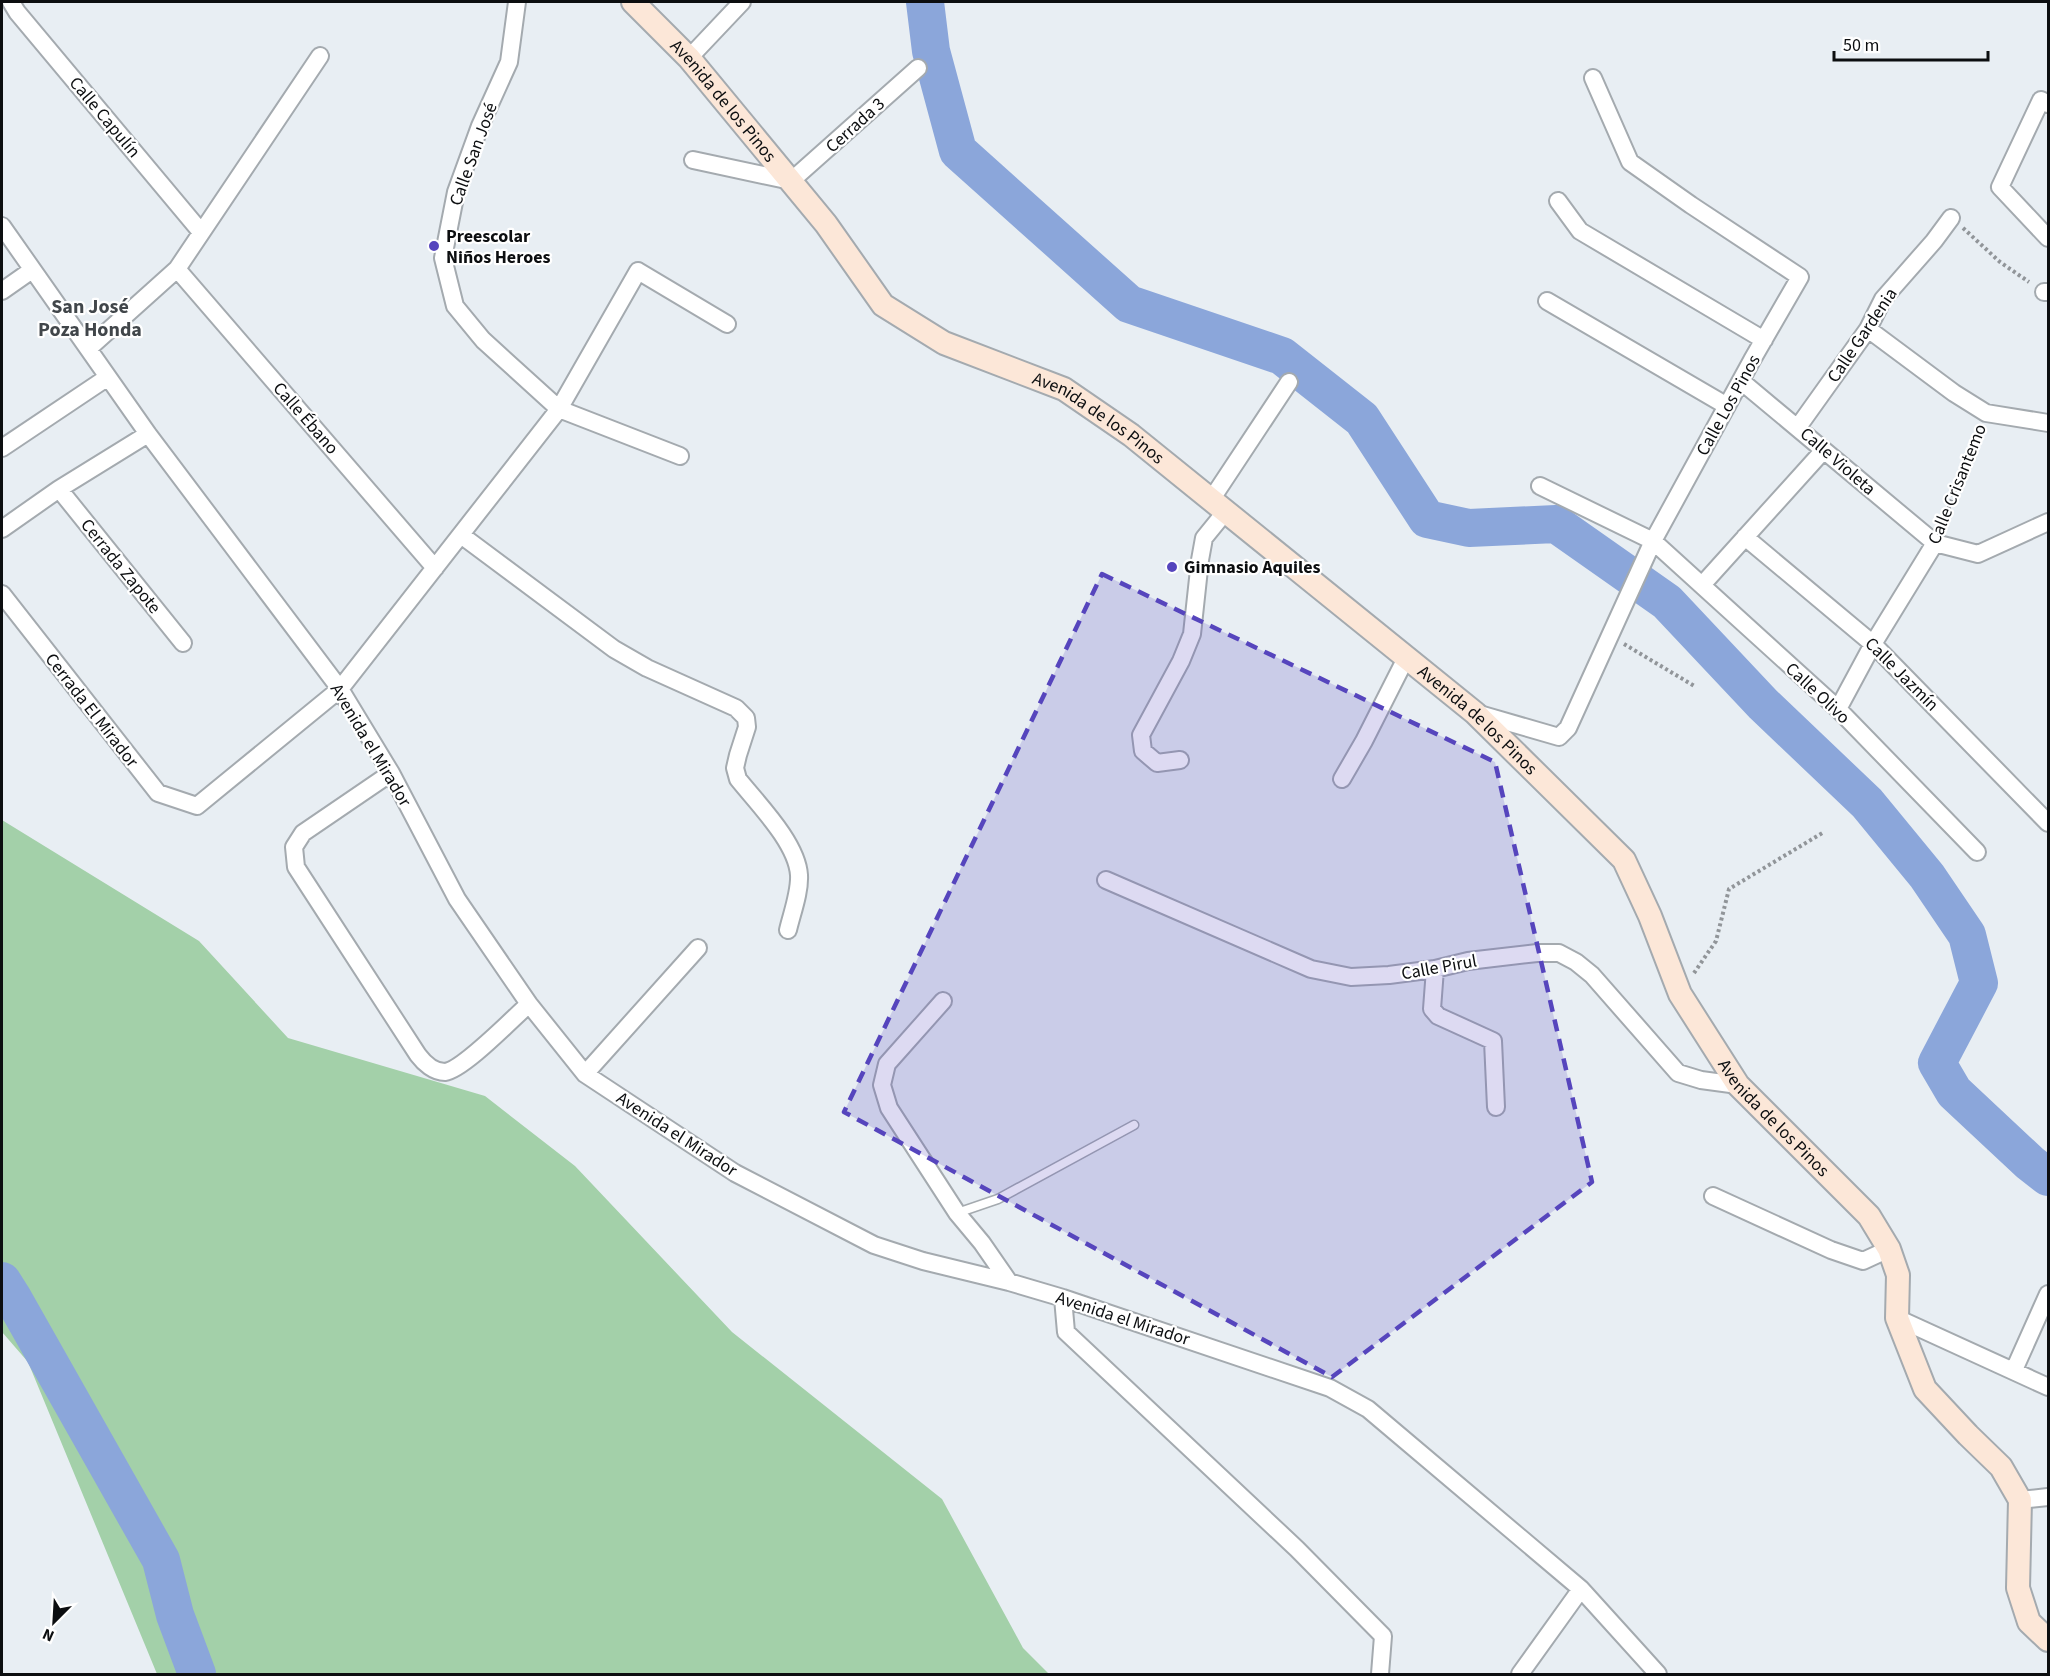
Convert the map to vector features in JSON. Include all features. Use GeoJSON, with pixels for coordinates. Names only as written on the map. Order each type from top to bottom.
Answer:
{"type":"FeatureCollection","features":[{"type":"Feature","properties":{"kind":"street","name":"Calle Capulín"},"geometry":{"type":"LineString","coordinates":[[11,2],[201,232]]}},
{"type":"Feature","properties":{"kind":"street","name":"Calle San José"},"geometry":{"type":"LineString","coordinates":[[517,2],[509,62],[480,126],[456,192],[443,258],[455,306],[483,340],[559,409]]}},
{"type":"Feature","properties":{"kind":"street","name":"Avenida de los Pinos"},"geometry":{"type":"LineString","coordinates":[[633,2],[689,58],[791,181],[826,224],[883,305],[944,343],[1064,389],[1131,435],[1476,713],[1624,860],[1650,916],[1680,994],[1738,1085],[1869,1216],[1889,1249],[1898,1275],[1897,1318],[1925,1389],[2001,1467],[2020,1500]]}},
{"type":"Feature","properties":{"kind":"street"},"geometry":{"type":"LineString","coordinates":[[689,58],[742,2]]}},
{"type":"Feature","properties":{"kind":"street"},"geometry":{"type":"LineString","coordinates":[[89,348],[177,269],[320,56]]}},
{"type":"Feature","properties":{"kind":"street","name":"Cerrada 3"},"geometry":{"type":"LineString","coordinates":[[791,181],[918,68]]}},
{"type":"Feature","properties":{"kind":"street","name":"Calle Los Pinos"},"geometry":{"type":"LineString","coordinates":[[1476,713],[1559,737],[1568,728],[1655,537],[1800,277],[1630,162],[1593,78]]}},
{"type":"Feature","properties":{"kind":"street"},"geometry":{"type":"LineString","coordinates":[[2048,238],[2001,187],[2041,100],[2049,104]]}},
{"type":"Feature","properties":{"kind":"street"},"geometry":{"type":"LineString","coordinates":[[693,160],[791,181]]}},
{"type":"Feature","properties":{"kind":"street"},"geometry":{"type":"LineString","coordinates":[[1558,201],[1580,231],[1764,340]]}},
{"type":"Feature","properties":{"kind":"street","name":"Calle Gardenia"},"geometry":{"type":"LineString","coordinates":[[1798,427],[1868,329],[1883,299],[1951,218]]}},
{"type":"Feature","properties":{"kind":"street","name":"Avenida el Mirador"},"geometry":{"type":"LineString","coordinates":[[2,226],[148,434],[340,689],[391,773],[457,899],[529,1004],[585,1074],[735,1173],[874,1245],[923,1261],[1063,1298],[1330,1388],[1368,1409],[1581,1589],[1658,1674]]}},
{"type":"Feature","properties":{"kind":"street","name":"Calle Ébano"},"geometry":{"type":"LineString","coordinates":[[177,269],[435,568]]}},
{"type":"Feature","properties":{"kind":"street"},"geometry":{"type":"LineString","coordinates":[[2,291],[32,270]]}},
{"type":"Feature","properties":{"kind":"street"},"geometry":{"type":"LineString","coordinates":[[340,689],[559,409],[638,271],[727,324]]}},
{"type":"Feature","properties":{"kind":"street"},"geometry":{"type":"LineString","coordinates":[[1547,301],[1727,406]]}},
{"type":"Feature","properties":{"kind":"street"},"geometry":{"type":"LineString","coordinates":[[1868,329],[1954,393],[1986,413],[2049,423]]}},
{"type":"Feature","properties":{"kind":"street"},"geometry":{"type":"LineString","coordinates":[[2,448],[108,377]]}},
{"type":"Feature","properties":{"kind":"street","name":"Calle Violeta"},"geometry":{"type":"LineString","coordinates":[[1741,381],[1935,543]]}},
{"type":"Feature","properties":{"kind":"street"},"geometry":{"type":"LineString","coordinates":[[1180,760],[1157,763],[1143,752],[1141,735],[1181,661],[1192,634],[1204,537],[1218,506],[1289,382]]}},
{"type":"Feature","properties":{"kind":"street"},"geometry":{"type":"LineString","coordinates":[[559,409],[680,456]]}},
{"type":"Feature","properties":{"kind":"street"},"geometry":{"type":"LineString","coordinates":[[2,529],[59,489],[148,434]]}},
{"type":"Feature","properties":{"kind":"street"},"geometry":{"type":"LineString","coordinates":[[1702,585],[1823,451]]}},
{"type":"Feature","properties":{"kind":"street","name":"Calle Olivo"},"geometry":{"type":"LineString","coordinates":[[1540,486],[1655,537],[1702,585],[1838,710],[1977,852]]}},
{"type":"Feature","properties":{"kind":"street","name":"Cerrada Zapote"},"geometry":{"type":"LineString","coordinates":[[59,489],[183,643]]}},
{"type":"Feature","properties":{"kind":"street"},"geometry":{"type":"LineString","coordinates":[[1935,543],[1978,554],[2049,522]]}},
{"type":"Feature","properties":{"kind":"street"},"geometry":{"type":"LineString","coordinates":[[461,535],[614,649],[647,668],[736,708],[746,718],[747,727],[735,768],[738,779],[790,846],[797,860],[799,878],[788,930]]}},
{"type":"Feature","properties":{"kind":"street","name":"Calle Jazmín"},"geometry":{"type":"LineString","coordinates":[[1745,537],[1873,644],[2049,823]]}},
{"type":"Feature","properties":{"kind":"street","name":"Calle Crisantemo"},"geometry":{"type":"LineString","coordinates":[[1838,710],[1873,644],[1935,543]]}},
{"type":"Feature","properties":{"kind":"street","name":"Cerrada El Mirador"},"geometry":{"type":"LineString","coordinates":[[2,594],[158,793],[197,806],[340,689]]}},
{"type":"Feature","properties":{"kind":"street"},"geometry":{"type":"LineString","coordinates":[[1342,779],[1364,741],[1406,657]]}},
{"type":"Feature","properties":{"kind":"street"},"geometry":{"type":"LineString","coordinates":[[391,773],[303,833],[294,847],[296,867],[418,1055],[433,1069],[446,1072],[461,1065],[529,1004]]}},
{"type":"Feature","properties":{"kind":"street","name":"Calle Pirul"},"geometry":{"type":"LineString","coordinates":[[1106,880],[1311,969],[1351,977],[1389,975],[1435,969],[1468,961],[1537,953],[1559,953],[1576,962],[1592,975],[1678,1073],[1701,1080],[1738,1085]]}},
{"type":"Feature","properties":{"kind":"street"},"geometry":{"type":"LineString","coordinates":[[585,1074],[698,948]]}},
{"type":"Feature","properties":{"kind":"street"},"geometry":{"type":"LineString","coordinates":[[1435,969],[1432,1010],[1438,1016],[1493,1041],[1496,1107]]}},
{"type":"Feature","properties":{"kind":"street"},"geometry":{"type":"LineString","coordinates":[[944,1001],[887,1064],[882,1085],[889,1108],[957,1213],[1009,1282]]}},
{"type":"Feature","properties":{"kind":"street"},"geometry":{"type":"LineString","coordinates":[[1713,1196],[1831,1250],[1863,1261],[1889,1249]]}},
{"type":"Feature","properties":{"kind":"street"},"geometry":{"type":"LineString","coordinates":[[2014,1370],[2049,1294]]}},
{"type":"Feature","properties":{"kind":"street"},"geometry":{"type":"LineString","coordinates":[[1063,1298],[1066,1332],[1297,1549],[1383,1636],[1380,1674]]}},
{"type":"Feature","properties":{"kind":"street"},"geometry":{"type":"LineString","coordinates":[[1897,1318],[2049,1387]]}},
{"type":"Feature","properties":{"kind":"street"},"geometry":{"type":"LineString","coordinates":[[2049,1497],[2020,1500],[2018,1588],[2029,1622],[2049,1640]]}},
{"type":"Feature","properties":{"kind":"street"},"geometry":{"type":"LineString","coordinates":[[1520,1674],[1581,1589]]}},
{"type":"Feature","properties":{"kind":"lane"},"geometry":{"type":"LineString","coordinates":[[957,1213],[998,1199],[1134,1125]]}},
{"type":"Feature","properties":{"kind":"path"},"geometry":{"type":"LineString","coordinates":[[1951,218],[2000,262],[2046,292]]}},
{"type":"Feature","properties":{"kind":"path","name":"Calle Crisantemo"},"geometry":{"type":"LineString","coordinates":[[1935,543],[1986,413]]}},
{"type":"Feature","properties":{"kind":"path"},"geometry":{"type":"LineString","coordinates":[[1610,636],[1696,687]]}},
{"type":"Feature","properties":{"kind":"path"},"geometry":{"type":"LineString","coordinates":[[1680,994],[1716,941],[1729,889],[1824,832]]}},
{"type":"Feature","properties":{"kind":"highlighted area"},"geometry":{"type":"Polygon","coordinates":[[[1102,574],[1495,762],[1592,1182],[1332,1377],[844,1112],[1102,574]]]}},
{"type":"Feature","properties":{"kind":"green space"},"geometry":{"type":"Polygon","coordinates":[[[2,820],[199,941],[288,1038],[485,1096],[575,1166],[732,1332],[942,1499],[1023,1648],[1049,1674],[157,1674],[28,1362],[2,1332],[2,820]]]}},
{"type":"Feature","properties":{"kind":"waterway"},"geometry":{"type":"LineString","coordinates":[[925,2],[931,51],[958,151],[1129,304],[1282,356],[1362,419],[1427,519],[1469,528],[1556,524],[1667,602],[1763,704],[1867,803],[1927,876],[1967,935],[1979,983],[1937,1063],[1954,1092],[2048,1177]]}},
{"type":"Feature","properties":{"kind":"waterway"},"geometry":{"type":"LineString","coordinates":[[2,1281],[161,1560],[175,1615],[197,1674]]}},
{"type":"Feature","properties":{"kind":"place","name":"Preescolar Niños Heroes"},"geometry":{"type":"Point","coordinates":[434,246]}},
{"type":"Feature","properties":{"kind":"place","name":"Gimnasio Aquiles"},"geometry":{"type":"Point","coordinates":[1172,567]}},
{"type":"Feature","properties":{"kind":"district","name":"San José Poza Honda"},"geometry":{"type":"Point","coordinates":[90,318]}}]}
